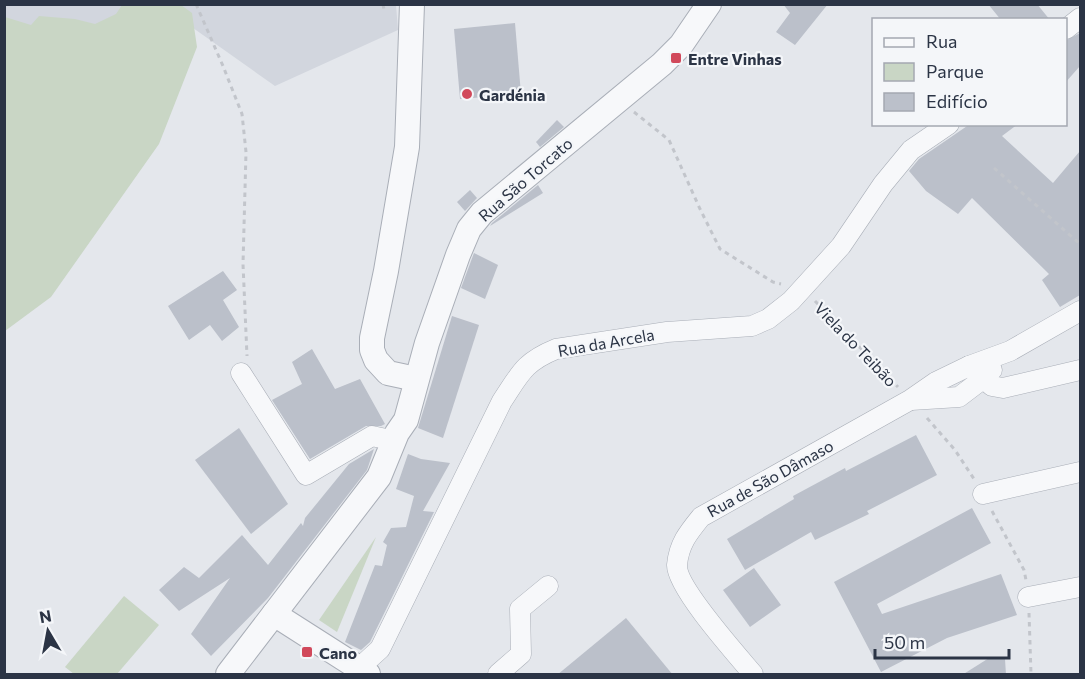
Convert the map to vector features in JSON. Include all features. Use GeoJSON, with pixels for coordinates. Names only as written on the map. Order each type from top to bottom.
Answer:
{"type":"FeatureCollection","features":[{"type":"Feature","properties":{"kind":"street","name":"Rua São Torcato"},"geometry":{"type":"LineString","coordinates":[[396,437],[395,396],[388,373],[376,360],[372,351],[372,338],[407,147],[412,4]]}},
{"type":"Feature","properties":{"kind":"street","name":"Rua São Torcato"},"geometry":{"type":"LineString","coordinates":[[228,675],[379,477],[406,420],[416,379],[450,277],[470,229],[483,213],[662,64],[681,45],[709,4]]}},
{"type":"Feature","properties":{"kind":"street"},"geometry":{"type":"LineString","coordinates":[[1067,28],[1080,18]]}},
{"type":"Feature","properties":{"kind":"street","name":"Rua da Arcela"},"geometry":{"type":"LineString","coordinates":[[361,673],[380,649],[502,402],[523,368],[548,352],[587,343],[667,332],[752,326],[768,319],[791,301],[841,246],[883,184],[911,150],[946,126]]}},
{"type":"Feature","properties":{"kind":"street","name":"Rua de São Dâmaso"},"geometry":{"type":"LineString","coordinates":[[753,675],[691,597],[677,568],[683,539],[701,517],[910,400],[959,397],[977,372],[1080,312]]}},
{"type":"Feature","properties":{"kind":"street"},"geometry":{"type":"LineString","coordinates":[[977,372],[992,386],[1003,388],[1080,370]]}},
{"type":"Feature","properties":{"kind":"street"},"geometry":{"type":"LineString","coordinates":[[388,373],[416,379]]}},
{"type":"Feature","properties":{"kind":"street"},"geometry":{"type":"LineString","coordinates":[[244,378],[306,475],[372,436],[396,437]]}},
{"type":"Feature","properties":{"kind":"street"},"geometry":{"type":"LineString","coordinates":[[983,494],[1080,472]]}},
{"type":"Feature","properties":{"kind":"street"},"geometry":{"type":"LineString","coordinates":[[498,675],[521,654],[520,609],[548,586]]}},
{"type":"Feature","properties":{"kind":"street"},"geometry":{"type":"LineString","coordinates":[[1028,597],[1080,587]]}},
{"type":"Feature","properties":{"kind":"street"},"geometry":{"type":"LineString","coordinates":[[274,614],[361,673]]}},
{"type":"Feature","properties":{"kind":"path"},"geometry":{"type":"LineString","coordinates":[[196,4],[242,114],[246,152],[243,264],[247,350],[244,378]]}},
{"type":"Feature","properties":{"kind":"path"},"geometry":{"type":"LineString","coordinates":[[383,4],[384,10]]}},
{"type":"Feature","properties":{"kind":"path"},"geometry":{"type":"LineString","coordinates":[[630,109],[669,140],[720,249],[773,282],[803,288]]}},
{"type":"Feature","properties":{"kind":"path"},"geometry":{"type":"LineString","coordinates":[[994,168],[1080,244]]}},
{"type":"Feature","properties":{"kind":"path","name":"Viela do Teibão"},"geometry":{"type":"LineString","coordinates":[[803,288],[955,450],[983,494],[1024,570],[1028,597],[1031,675]]}},
{"type":"Feature","properties":{"kind":"shaded area"},"geometry":{"type":"Polygon","coordinates":[[[5,5],[396,5],[398,30],[275,86],[186,23],[5,81],[5,5]]]}},
{"type":"Feature","properties":{"kind":"green space"},"geometry":{"type":"Polygon","coordinates":[[[122,5],[181,5],[192,13],[197,47],[159,144],[51,297],[5,331],[5,17],[31,25],[39,16],[75,19],[95,24],[116,14],[122,5]]]}},
{"type":"Feature","properties":{"kind":"green space"},"geometry":{"type":"Polygon","coordinates":[[[376,537],[337,632],[319,620],[376,537]]]}},
{"type":"Feature","properties":{"kind":"green space"},"geometry":{"type":"Polygon","coordinates":[[[124,596],[159,625],[117,674],[74,674],[65,667],[124,596]]]}},
{"type":"Feature","properties":{"kind":"building"},"geometry":{"type":"Polygon","coordinates":[[[783,4],[828,4],[795,45],[776,32],[790,13],[783,4]]]}},
{"type":"Feature","properties":{"kind":"building"},"geometry":{"type":"Polygon","coordinates":[[[988,4],[1037,4],[1048,18],[999,18],[988,4]]]}},
{"type":"Feature","properties":{"kind":"building"},"geometry":{"type":"Polygon","coordinates":[[[515,23],[521,94],[460,99],[454,29],[515,23]]]}},
{"type":"Feature","properties":{"kind":"building"},"geometry":{"type":"Polygon","coordinates":[[[1080,33],[1080,66],[1067,81],[1067,40],[1080,33]]]}},
{"type":"Feature","properties":{"kind":"building"},"geometry":{"type":"Polygon","coordinates":[[[557,120],[564,127],[540,147],[536,142],[557,120]]]}},
{"type":"Feature","properties":{"kind":"building"},"geometry":{"type":"Polygon","coordinates":[[[967,126],[1015,126],[1002,136],[1053,183],[1080,151],[1080,295],[1060,307],[1042,280],[1049,274],[972,198],[958,214],[926,191],[909,171],[919,159],[967,126]]]}},
{"type":"Feature","properties":{"kind":"building"},"geometry":{"type":"Polygon","coordinates":[[[538,185],[543,193],[490,226],[492,223],[538,185]]]}},
{"type":"Feature","properties":{"kind":"building"},"geometry":{"type":"Polygon","coordinates":[[[470,190],[477,198],[465,211],[457,202],[470,190]]]}},
{"type":"Feature","properties":{"kind":"building"},"geometry":{"type":"Polygon","coordinates":[[[474,253],[498,265],[485,299],[461,288],[474,253]]]}},
{"type":"Feature","properties":{"kind":"building"},"geometry":{"type":"Polygon","coordinates":[[[223,271],[237,290],[223,300],[239,327],[222,341],[210,325],[189,340],[168,306],[223,271]]]}},
{"type":"Feature","properties":{"kind":"building"},"geometry":{"type":"Polygon","coordinates":[[[452,316],[479,325],[443,438],[418,428],[452,316]]]}},
{"type":"Feature","properties":{"kind":"building"},"geometry":{"type":"Polygon","coordinates":[[[312,349],[335,389],[360,379],[385,424],[366,426],[310,459],[272,400],[302,384],[292,362],[312,349]]]}},
{"type":"Feature","properties":{"kind":"building"},"geometry":{"type":"Polygon","coordinates":[[[239,428],[288,504],[251,534],[195,460],[239,428]]]}},
{"type":"Feature","properties":{"kind":"building"},"geometry":{"type":"Polygon","coordinates":[[[916,435],[937,475],[867,511],[869,514],[815,540],[811,532],[745,570],[727,539],[794,499],[793,496],[845,468],[846,471],[916,435]]]}},
{"type":"Feature","properties":{"kind":"building"},"geometry":{"type":"Polygon","coordinates":[[[374,449],[367,470],[268,598],[211,656],[191,634],[230,578],[179,611],[159,590],[184,567],[199,578],[242,535],[268,565],[301,523],[303,526],[305,518],[349,464],[374,449]]]}},
{"type":"Feature","properties":{"kind":"building"},"geometry":{"type":"Polygon","coordinates":[[[408,454],[421,459],[450,463],[423,511],[434,512],[370,642],[361,650],[345,642],[375,565],[382,566],[387,545],[383,542],[391,528],[406,527],[414,496],[396,489],[408,454]]]}},
{"type":"Feature","properties":{"kind":"building"},"geometry":{"type":"Polygon","coordinates":[[[972,508],[991,543],[877,604],[882,614],[1001,574],[1017,615],[947,638],[881,672],[834,582],[972,508]]]}},
{"type":"Feature","properties":{"kind":"building"},"geometry":{"type":"Polygon","coordinates":[[[754,568],[781,605],[750,627],[723,590],[754,568]]]}},
{"type":"Feature","properties":{"kind":"building"},"geometry":{"type":"Polygon","coordinates":[[[626,618],[673,675],[557,675],[626,618]]]}},
{"type":"Feature","properties":{"kind":"building"},"geometry":{"type":"Polygon","coordinates":[[[989,658],[1005,659],[1006,675],[962,675],[989,658]]]}},
{"type":"Feature","properties":{"kind":"place","name":"Entre Vinhas"},"geometry":{"type":"Point","coordinates":[676,58]}},
{"type":"Feature","properties":{"kind":"place","name":"Gardénia"},"geometry":{"type":"Point","coordinates":[467,94]}},
{"type":"Feature","properties":{"kind":"place","name":"Cano"},"geometry":{"type":"Point","coordinates":[307,652]}}]}
